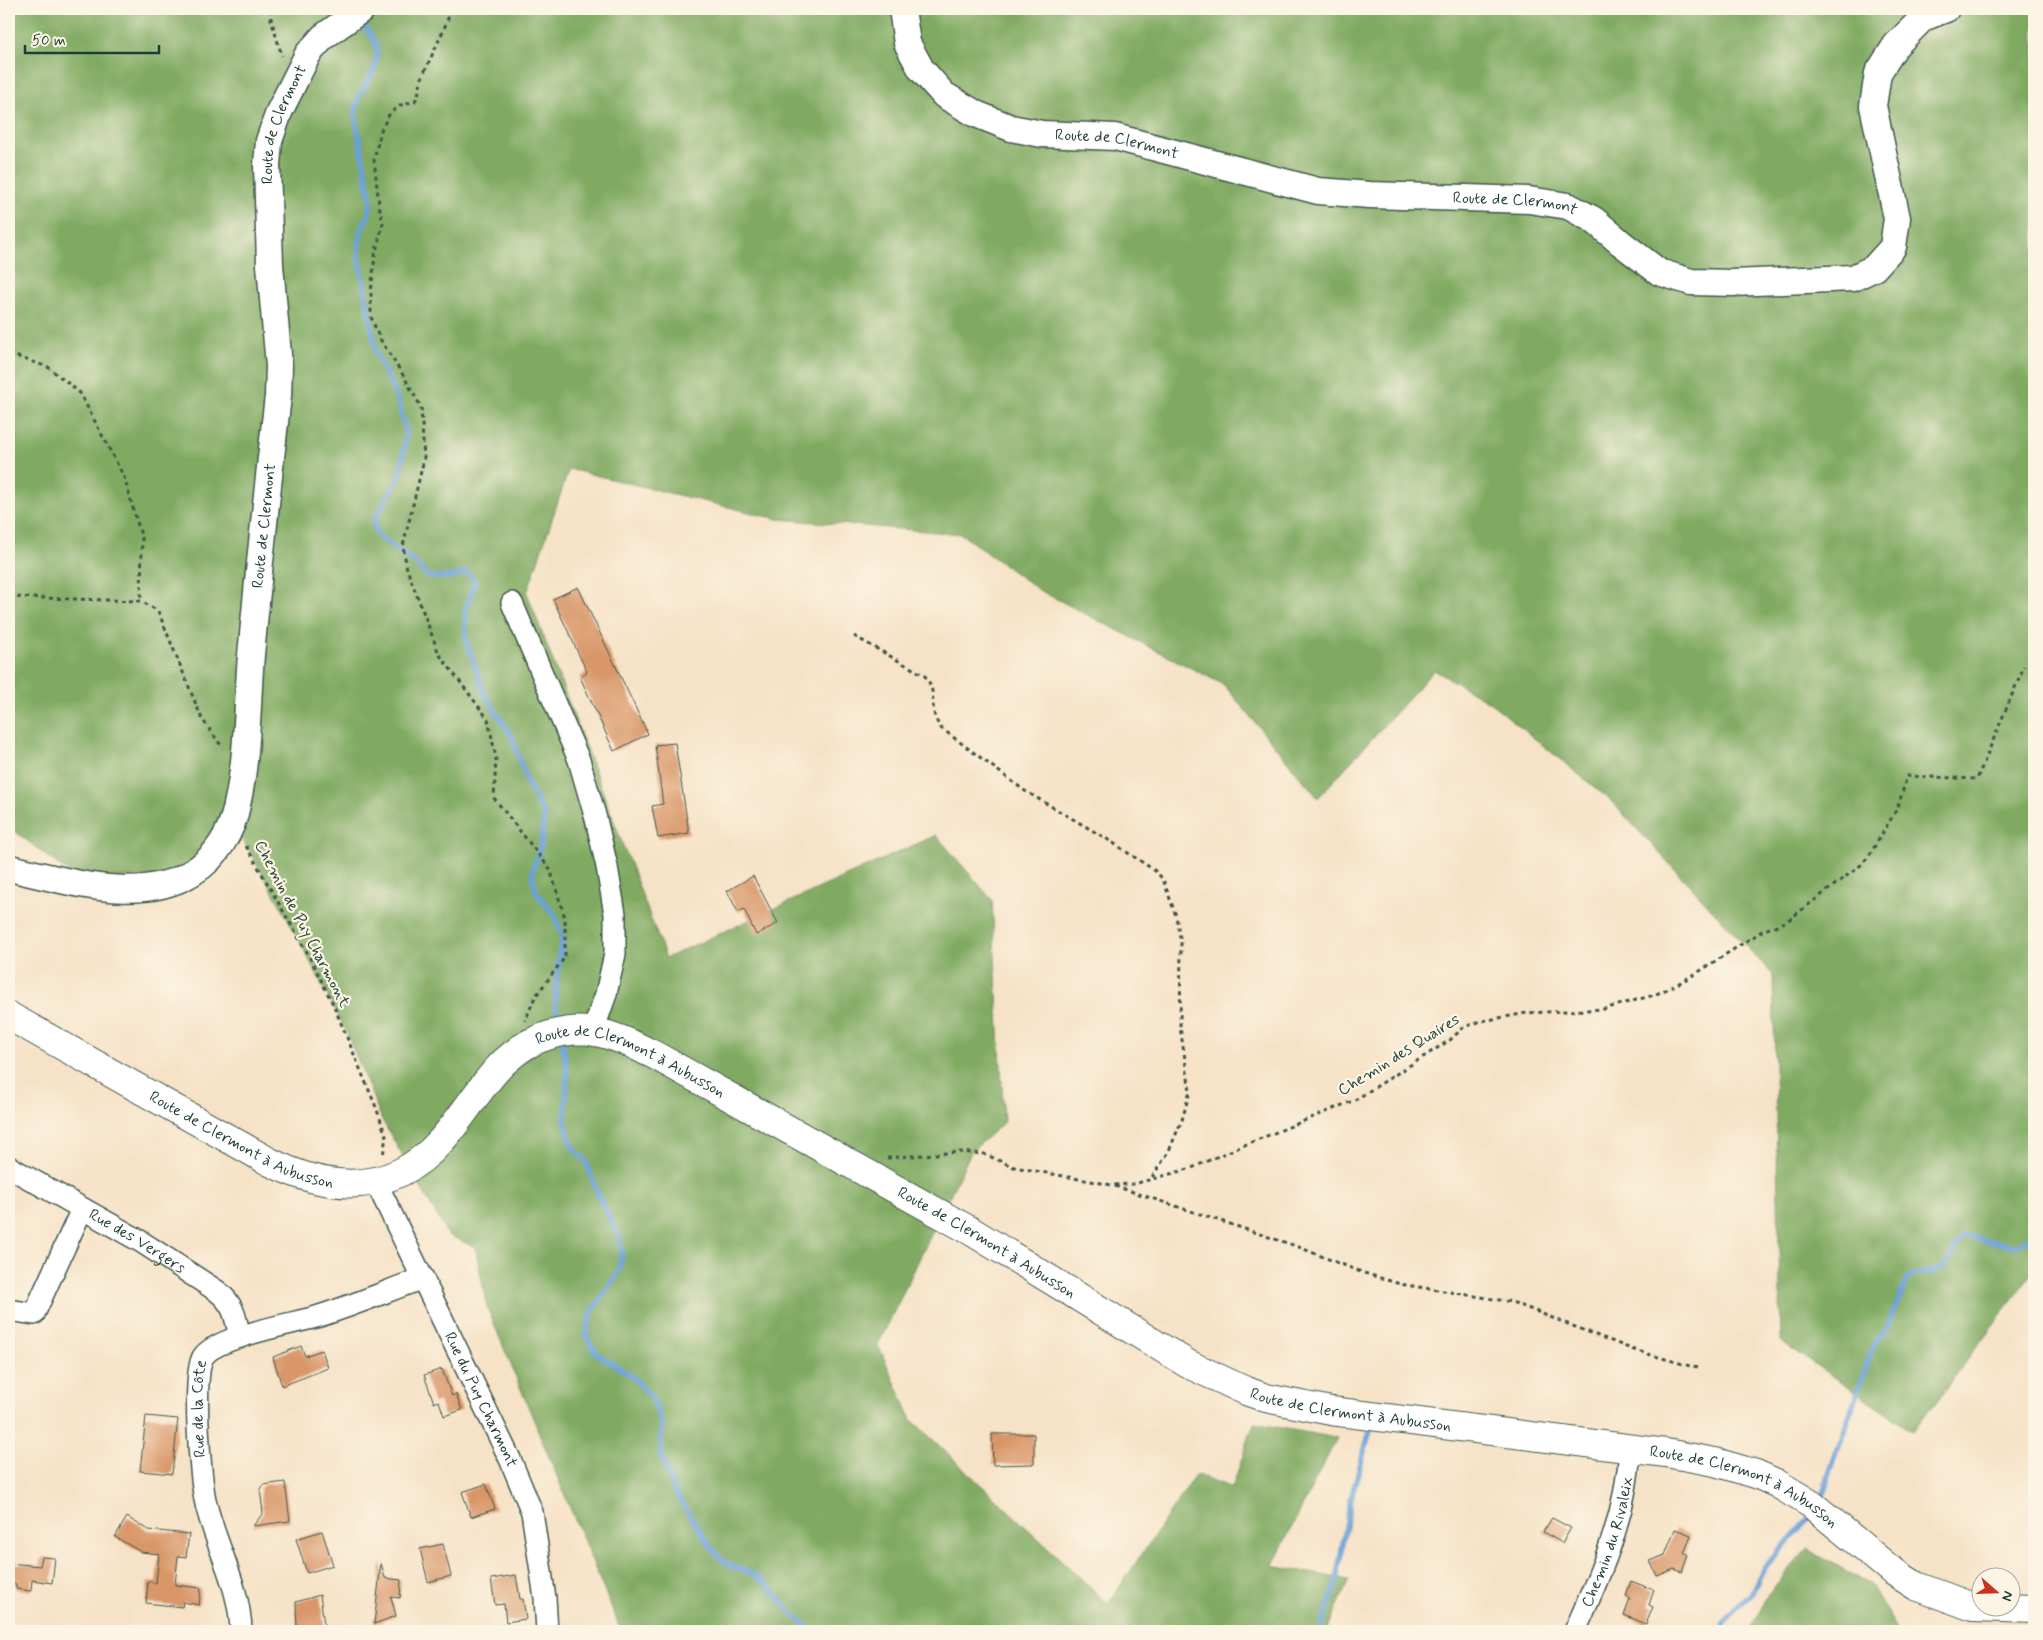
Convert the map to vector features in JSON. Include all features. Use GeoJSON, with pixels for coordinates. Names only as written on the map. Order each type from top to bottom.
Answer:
{"type":"FeatureCollection","features":[{"type":"Feature","properties":{"kind":"main road","name":"Route de Clermont à Aubusson"},"geometry":{"type":"LineString","coordinates":[[9,1016],[280,1168],[303,1177],[324,1182],[352,1184],[375,1180],[397,1173],[428,1154],[447,1134],[486,1081],[511,1054],[529,1042],[557,1033],[593,1031],[626,1041],[667,1062],[971,1231],[1165,1350],[1207,1374],[1240,1389],[1266,1398],[1331,1411],[1630,1449],[1715,1462],[1756,1474],[1776,1483],[1811,1504],[1891,1570],[1916,1586],[1973,1608],[2034,1609]]}},
{"type":"Feature","properties":{"kind":"street","name":"Route de Clermont"},"geometry":{"type":"LineString","coordinates":[[902,9],[907,43],[921,69],[944,95],[976,114],[1011,128],[1042,134],[1115,137],[1318,191],[1370,195],[1529,200],[1568,206],[1594,220],[1620,243],[1659,272],[1691,282],[1733,283],[1853,278],[1874,268],[1893,247],[1897,218],[1872,106],[1878,72],[1896,45],[1924,18],[1946,9]]}},
{"type":"Feature","properties":{"kind":"street","name":"Route de Clermont"},"geometry":{"type":"LineString","coordinates":[[9,868],[102,886],[126,888],[165,885],[193,872],[206,862],[219,847],[232,821],[237,806],[244,764],[251,655],[278,396],[278,366],[271,290],[267,165],[269,141],[291,85],[308,54],[323,37],[353,15]]}},
{"type":"Feature","properties":{"kind":"street"},"geometry":{"type":"LineString","coordinates":[[512,603],[579,760],[596,819],[608,877],[615,914],[615,954],[606,994],[593,1031]]}},
{"type":"Feature","properties":{"kind":"street","name":"Rue des Vergers"},"geometry":{"type":"LineString","coordinates":[[9,1167],[140,1241],[228,1300],[233,1308],[240,1338]]}},
{"type":"Feature","properties":{"kind":"street","name":"Rue du Puy Charmont"},"geometry":{"type":"LineString","coordinates":[[375,1180],[510,1459],[532,1512],[545,1598],[547,1631]]}},
{"type":"Feature","properties":{"kind":"street"},"geometry":{"type":"LineString","coordinates":[[9,1310],[34,1314],[82,1209]]}},
{"type":"Feature","properties":{"kind":"street","name":"Rue de la Côte"},"geometry":{"type":"LineString","coordinates":[[241,1631],[238,1601],[206,1504],[201,1483],[198,1394],[199,1370],[203,1357],[214,1348],[240,1338],[317,1317],[423,1278]]}},
{"type":"Feature","properties":{"kind":"street","name":"Chemin du Rivaleix"},"geometry":{"type":"LineString","coordinates":[[1575,1631],[1600,1575],[1615,1534],[1623,1505],[1630,1449]]}},
{"type":"Feature","properties":{"kind":"path"},"geometry":{"type":"LineString","coordinates":[[271,9],[271,19],[291,85]]}},
{"type":"Feature","properties":{"kind":"path"},"geometry":{"type":"LineString","coordinates":[[451,9],[420,81],[420,93],[416,101],[401,105],[390,114],[380,130],[374,159],[383,223],[375,255],[370,293],[371,317],[380,339],[421,407],[424,459],[403,546],[408,568],[440,654],[488,719],[496,758],[494,798],[550,869],[565,918],[565,957],[535,997],[511,1054]]}},
{"type":"Feature","properties":{"kind":"path"},"geometry":{"type":"LineString","coordinates":[[9,354],[48,367],[80,393],[124,477],[142,539],[141,601]]}},
{"type":"Feature","properties":{"kind":"path"},"geometry":{"type":"LineString","coordinates":[[9,597],[141,601],[158,611],[202,719],[220,746],[244,764]]}},
{"type":"Feature","properties":{"kind":"path"},"geometry":{"type":"LineString","coordinates":[[854,636],[924,675],[930,682],[934,719],[941,728],[1025,791],[1107,839],[1154,870],[1163,879],[1176,916],[1182,943],[1180,1027],[1190,1091],[1182,1120],[1171,1145],[1150,1180]]}},
{"type":"Feature","properties":{"kind":"path","name":"Chemin des Quaires"},"geometry":{"type":"LineString","coordinates":[[880,1159],[959,1152],[984,1154],[1014,1167],[1112,1186],[1150,1180],[1192,1168],[1224,1153],[1355,1100],[1450,1040],[1464,1028],[1482,1021],[1527,1013],[1604,1009],[1629,1003],[1676,985],[1700,972],[1733,948],[1762,931],[1787,921],[1828,892],[1869,856],[1898,807],[1907,776],[1976,779],[2024,666]]}},
{"type":"Feature","properties":{"kind":"path","name":"Chemin de Puy Charmont"},"geometry":{"type":"LineString","coordinates":[[232,821],[313,964],[333,1004],[376,1107],[386,1136],[382,1160],[375,1180]]}},
{"type":"Feature","properties":{"kind":"path"},"geometry":{"type":"LineString","coordinates":[[1112,1186],[1299,1247],[1384,1279],[1422,1288],[1512,1302],[1634,1350],[1697,1368]]}},
{"type":"Feature","properties":{"kind":"green space"},"geometry":{"type":"Polygon","coordinates":[[[9,9],[2034,9],[2034,1270],[1913,1432],[1781,1341],[1773,975],[1610,800],[1491,703],[1434,670],[1318,798],[1224,685],[1039,590],[961,534],[778,519],[569,469],[527,593],[666,958],[936,835],[992,900],[1004,1122],[971,1152],[878,1345],[912,1420],[1108,1604],[1196,1474],[1232,1488],[1254,1423],[1337,1438],[1272,1566],[1349,1580],[1327,1631],[621,1631],[487,1307],[475,1247],[448,1235],[382,1120],[345,1029],[282,908],[232,821],[192,875],[77,879],[9,827],[9,9]]]}},
{"type":"Feature","properties":{"kind":"green space"},"geometry":{"type":"Polygon","coordinates":[[[1807,1549],[1871,1585],[1898,1631],[1749,1631],[1770,1592],[1807,1549]]]}},
{"type":"Feature","properties":{"kind":"building"},"geometry":{"type":"Polygon","coordinates":[[[578,587],[648,734],[614,751],[580,677],[587,672],[553,599],[578,587]]]}},
{"type":"Feature","properties":{"kind":"building"},"geometry":{"type":"Polygon","coordinates":[[[675,743],[689,833],[658,838],[652,806],[663,804],[655,745],[675,743]]]}},
{"type":"Feature","properties":{"kind":"building"},"geometry":{"type":"Polygon","coordinates":[[[753,876],[778,923],[756,935],[744,909],[738,912],[727,891],[753,876]]]}},
{"type":"Feature","properties":{"kind":"building"},"geometry":{"type":"Polygon","coordinates":[[[301,1346],[305,1356],[322,1350],[328,1368],[282,1386],[273,1357],[301,1346]]]}},
{"type":"Feature","properties":{"kind":"building"},"geometry":{"type":"Polygon","coordinates":[[[442,1369],[452,1396],[456,1394],[462,1410],[444,1416],[439,1401],[434,1403],[424,1375],[442,1369]]]}},
{"type":"Feature","properties":{"kind":"building"},"geometry":{"type":"Polygon","coordinates":[[[146,1416],[178,1419],[172,1474],[140,1471],[146,1416]]]}},
{"type":"Feature","properties":{"kind":"building"},"geometry":{"type":"Polygon","coordinates":[[[992,1434],[1034,1434],[1034,1464],[993,1465],[992,1434]]]}},
{"type":"Feature","properties":{"kind":"building"},"geometry":{"type":"Polygon","coordinates":[[[285,1482],[290,1521],[253,1526],[263,1513],[260,1489],[263,1485],[285,1482]]]}},
{"type":"Feature","properties":{"kind":"building"},"geometry":{"type":"Polygon","coordinates":[[[486,1484],[495,1509],[471,1517],[462,1492],[486,1484]]]}},
{"type":"Feature","properties":{"kind":"building"},"geometry":{"type":"Polygon","coordinates":[[[127,1517],[148,1530],[189,1534],[186,1557],[178,1556],[175,1585],[201,1588],[199,1605],[183,1602],[182,1607],[146,1603],[148,1581],[156,1583],[159,1554],[141,1552],[115,1537],[127,1517]]]}},
{"type":"Feature","properties":{"kind":"building"},"geometry":{"type":"Polygon","coordinates":[[[1552,1518],[1571,1528],[1562,1543],[1543,1532],[1552,1518]]]}},
{"type":"Feature","properties":{"kind":"building"},"geometry":{"type":"Polygon","coordinates":[[[1675,1529],[1691,1535],[1684,1554],[1688,1555],[1682,1572],[1674,1569],[1657,1576],[1650,1561],[1665,1555],[1675,1529]]]}},
{"type":"Feature","properties":{"kind":"building"},"geometry":{"type":"Polygon","coordinates":[[[322,1531],[333,1565],[307,1573],[296,1539],[322,1531]]]}},
{"type":"Feature","properties":{"kind":"building"},"geometry":{"type":"Polygon","coordinates":[[[443,1544],[451,1576],[428,1582],[420,1549],[443,1544]]]}},
{"type":"Feature","properties":{"kind":"building"},"geometry":{"type":"Polygon","coordinates":[[[42,1557],[55,1558],[52,1583],[32,1580],[31,1591],[16,1589],[16,1584],[9,1583],[9,1563],[40,1566],[42,1557]]]}},
{"type":"Feature","properties":{"kind":"building"},"geometry":{"type":"Polygon","coordinates":[[[381,1563],[385,1578],[401,1580],[400,1598],[391,1597],[396,1616],[374,1624],[381,1563]]]}},
{"type":"Feature","properties":{"kind":"building"},"geometry":{"type":"Polygon","coordinates":[[[516,1575],[520,1599],[523,1599],[526,1619],[506,1622],[504,1604],[495,1605],[491,1579],[516,1575]]]}},
{"type":"Feature","properties":{"kind":"building"},"geometry":{"type":"Polygon","coordinates":[[[1631,1581],[1654,1590],[1649,1605],[1653,1607],[1646,1624],[1624,1615],[1630,1598],[1626,1596],[1631,1581]]]}},
{"type":"Feature","properties":{"kind":"building"},"geometry":{"type":"Polygon","coordinates":[[[320,1595],[325,1631],[297,1631],[296,1602],[320,1595]]]}},
{"type":"Feature","properties":{"kind":"waterway"},"geometry":{"type":"LineString","coordinates":[[360,19],[375,42],[377,53],[375,68],[358,98],[355,115],[371,202],[368,216],[361,230],[358,251],[376,352],[398,400],[406,433],[400,476],[374,521],[376,534],[416,564],[429,577],[449,577],[466,572],[475,581],[465,611],[466,639],[484,693],[512,737],[527,782],[544,815],[541,845],[532,873],[536,892],[555,915],[563,939],[559,956],[555,1001],[559,1026]]}},
{"type":"Feature","properties":{"kind":"waterway"},"geometry":{"type":"LineString","coordinates":[[562,1040],[567,1069],[565,1122],[572,1146],[586,1162],[599,1197],[619,1236],[622,1254],[619,1271],[591,1313],[586,1335],[596,1353],[633,1377],[653,1399],[661,1422],[661,1455],[674,1491],[711,1547],[721,1559],[731,1566],[755,1575],[772,1589],[793,1615],[813,1631]]}},
{"type":"Feature","properties":{"kind":"waterway"},"geometry":{"type":"LineString","coordinates":[[1823,1493],[1874,1344],[1887,1327],[1909,1276],[1932,1271],[1944,1266],[1958,1242],[1965,1236],[2015,1246],[2034,1236]]}},
{"type":"Feature","properties":{"kind":"waterway"},"geometry":{"type":"LineString","coordinates":[[1320,1631],[1335,1588],[1351,1498],[1372,1424]]}},
{"type":"Feature","properties":{"kind":"waterway"},"geometry":{"type":"LineString","coordinates":[[1723,1631],[1725,1622],[1752,1592],[1765,1567],[1810,1517]]}}]}
